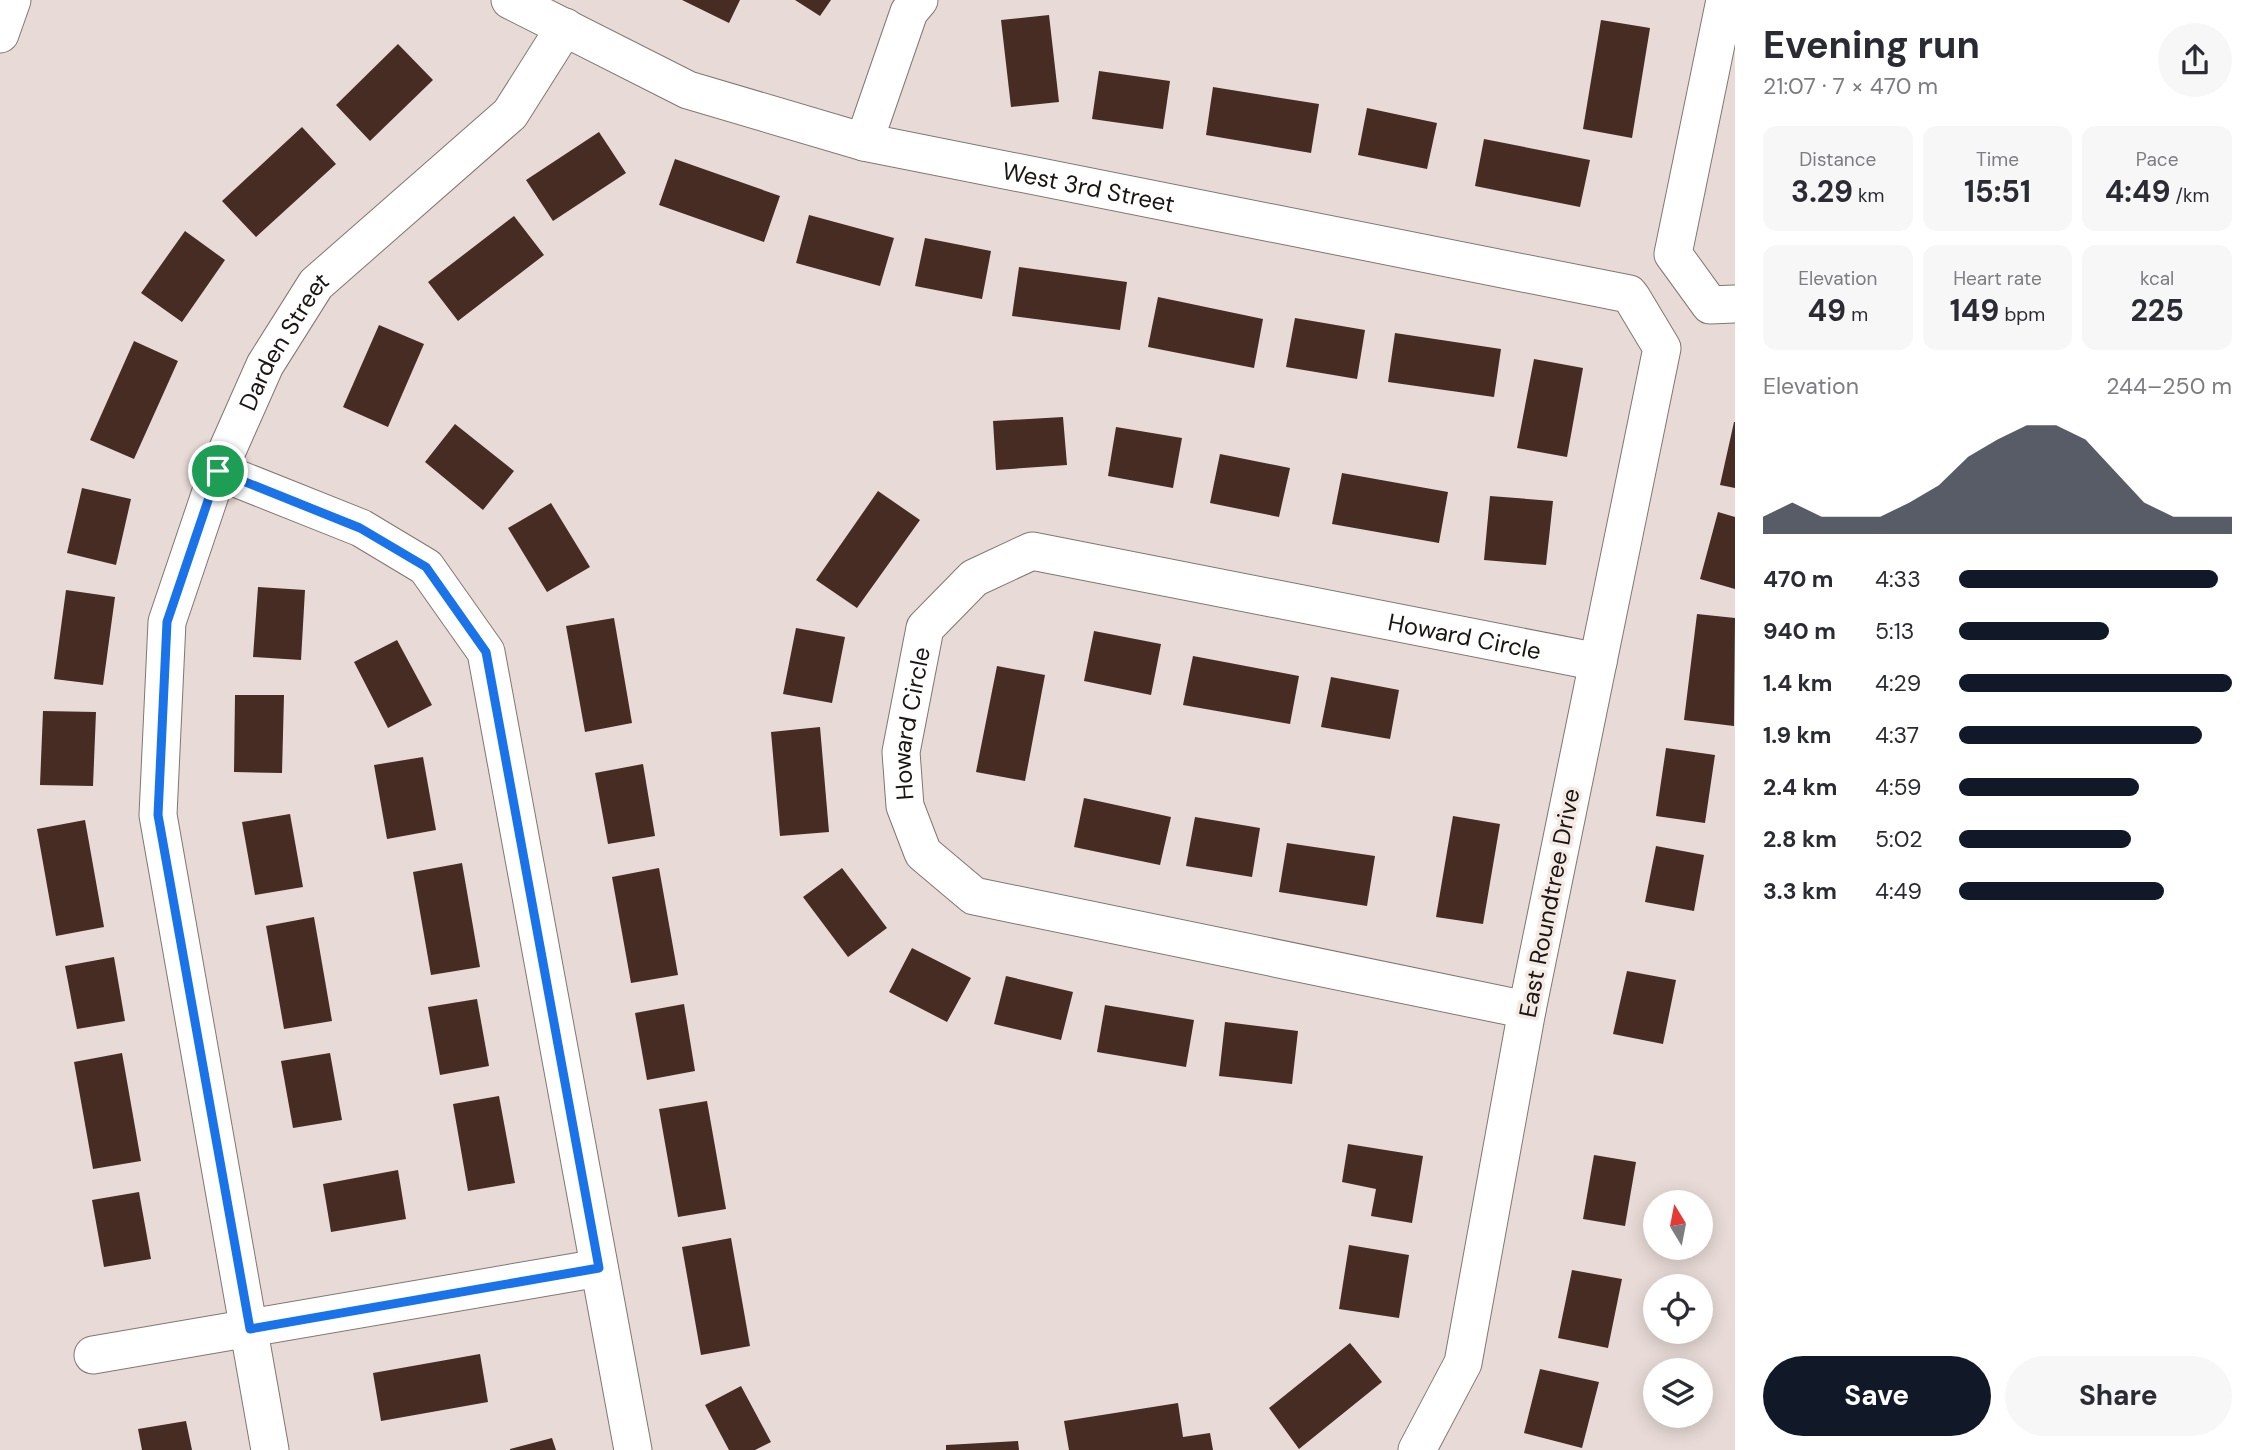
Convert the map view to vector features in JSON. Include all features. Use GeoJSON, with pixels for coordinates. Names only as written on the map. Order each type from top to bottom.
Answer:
{"type":"FeatureCollection","features":[{"type":"Feature","properties":{"kind":"street"},"geometry":{"type":"LineString","coordinates":[[0,34],[12,0]]}},
{"type":"Feature","properties":{"kind":"street","name":"West 3rd Street"},"geometry":{"type":"LineString","coordinates":[[510,0],[688,90],[864,142],[1629,293],[1662,348]]}},
{"type":"Feature","properties":{"kind":"street"},"geometry":{"type":"LineString","coordinates":[[864,142],[909,12],[919,0]]}},
{"type":"Feature","properties":{"kind":"street"},"geometry":{"type":"LineString","coordinates":[[1722,305],[1673,254],[1725,0]]}},
{"type":"Feature","properties":{"kind":"street","name":"Darden Street"},"geometry":{"type":"LineString","coordinates":[[270,1450],[158,815],[167,622],[218,471],[265,365],[316,284],[510,114],[565,27]]}},
{"type":"Feature","properties":{"kind":"street","name":"East Roundtree Drive"},"geometry":{"type":"LineString","coordinates":[[1417,1450],[1463,1363],[1527,1010],[1662,348]]}},
{"type":"Feature","properties":{"kind":"street"},"geometry":{"type":"LineString","coordinates":[[218,471],[360,528],[426,567],[486,652],[633,1450]]}},
{"type":"Feature","properties":{"kind":"street","name":"Howard Circle"},"geometry":{"type":"LineString","coordinates":[[1527,1010],[974,896],[923,853],[905,806],[901,752],[925,628],[974,578],[1032,551],[1598,662]]}},
{"type":"Feature","properties":{"kind":"street"},"geometry":{"type":"LineString","coordinates":[[93,1355],[599,1268]]}},
{"type":"Feature","properties":{"kind":"building"},"geometry":{"type":"Polygon","coordinates":[[[682,0],[740,0],[729,23],[682,0]]]}},
{"type":"Feature","properties":{"kind":"building"},"geometry":{"type":"Polygon","coordinates":[[[795,0],[831,0],[820,16],[795,0]]]}},
{"type":"Feature","properties":{"kind":"building"},"geometry":{"type":"Polygon","coordinates":[[[1049,15],[1059,102],[1011,107],[1001,20],[1049,15]]]}},
{"type":"Feature","properties":{"kind":"building"},"geometry":{"type":"Polygon","coordinates":[[[1601,20],[1650,28],[1632,138],[1583,129],[1601,20]]]}},
{"type":"Feature","properties":{"kind":"building"},"geometry":{"type":"Polygon","coordinates":[[[398,44],[433,80],[370,141],[336,105],[398,44]]]}},
{"type":"Feature","properties":{"kind":"building"},"geometry":{"type":"Polygon","coordinates":[[[1099,71],[1170,81],[1163,129],[1092,119],[1099,71]]]}},
{"type":"Feature","properties":{"kind":"building"},"geometry":{"type":"Polygon","coordinates":[[[1213,87],[1319,104],[1311,153],[1206,135],[1213,87]]]}},
{"type":"Feature","properties":{"kind":"building"},"geometry":{"type":"Polygon","coordinates":[[[1367,108],[1437,123],[1427,169],[1358,155],[1367,108]]]}},
{"type":"Feature","properties":{"kind":"building"},"geometry":{"type":"Polygon","coordinates":[[[302,127],[336,164],[256,237],[222,201],[302,127]]]}},
{"type":"Feature","properties":{"kind":"building"},"geometry":{"type":"Polygon","coordinates":[[[599,132],[626,173],[553,221],[526,180],[599,132]]]}},
{"type":"Feature","properties":{"kind":"building"},"geometry":{"type":"Polygon","coordinates":[[[1484,139],[1590,160],[1580,207],[1475,186],[1484,139]]]}},
{"type":"Feature","properties":{"kind":"building"},"geometry":{"type":"Polygon","coordinates":[[[675,159],[780,196],[764,242],[659,205],[675,159]]]}},
{"type":"Feature","properties":{"kind":"building"},"geometry":{"type":"Polygon","coordinates":[[[809,215],[894,238],[880,286],[796,263],[809,215]]]}},
{"type":"Feature","properties":{"kind":"building"},"geometry":{"type":"Polygon","coordinates":[[[514,216],[544,255],[458,321],[428,282],[514,216]]]}},
{"type":"Feature","properties":{"kind":"building"},"geometry":{"type":"Polygon","coordinates":[[[185,231],[225,260],[182,322],[141,293],[185,231]]]}},
{"type":"Feature","properties":{"kind":"building"},"geometry":{"type":"Polygon","coordinates":[[[925,238],[991,251],[982,299],[915,286],[925,238]]]}},
{"type":"Feature","properties":{"kind":"building"},"geometry":{"type":"Polygon","coordinates":[[[1019,267],[1127,282],[1120,330],[1012,316],[1019,267]]]}},
{"type":"Feature","properties":{"kind":"building"},"geometry":{"type":"Polygon","coordinates":[[[1158,297],[1263,319],[1254,368],[1148,347],[1158,297]]]}},
{"type":"Feature","properties":{"kind":"building"},"geometry":{"type":"Polygon","coordinates":[[[1295,318],[1365,330],[1357,379],[1286,367],[1295,318]]]}},
{"type":"Feature","properties":{"kind":"building"},"geometry":{"type":"Polygon","coordinates":[[[379,325],[424,344],[388,427],[343,407],[379,325]]]}},
{"type":"Feature","properties":{"kind":"building"},"geometry":{"type":"Polygon","coordinates":[[[1395,333],[1501,349],[1494,397],[1388,382],[1395,333]]]}},
{"type":"Feature","properties":{"kind":"building"},"geometry":{"type":"Polygon","coordinates":[[[134,341],[178,361],[134,459],[90,440],[134,341]]]}},
{"type":"Feature","properties":{"kind":"building"},"geometry":{"type":"Polygon","coordinates":[[[1534,359],[1583,368],[1567,457],[1517,448],[1534,359]]]}},
{"type":"Feature","properties":{"kind":"building"},"geometry":{"type":"Polygon","coordinates":[[[1063,417],[1067,465],[996,470],[993,421],[1063,417]]]}},
{"type":"Feature","properties":{"kind":"building"},"geometry":{"type":"Polygon","coordinates":[[[1735,422],[1735,488],[1720,485],[1735,422]]]}},
{"type":"Feature","properties":{"kind":"building"},"geometry":{"type":"Polygon","coordinates":[[[455,424],[514,471],[483,510],[425,462],[455,424]]]}},
{"type":"Feature","properties":{"kind":"building"},"geometry":{"type":"Polygon","coordinates":[[[1116,427],[1182,438],[1173,488],[1108,476],[1116,427]]]}},
{"type":"Feature","properties":{"kind":"building"},"geometry":{"type":"Polygon","coordinates":[[[1220,454],[1290,468],[1279,517],[1210,503],[1220,454]]]}},
{"type":"Feature","properties":{"kind":"building"},"geometry":{"type":"Polygon","coordinates":[[[1342,473],[1448,492],[1439,543],[1332,524],[1342,473]]]}},
{"type":"Feature","properties":{"kind":"building"},"geometry":{"type":"Polygon","coordinates":[[[82,488],[131,499],[116,565],[67,553],[82,488]]]}},
{"type":"Feature","properties":{"kind":"building"},"geometry":{"type":"Polygon","coordinates":[[[878,491],[920,520],[857,608],[816,580],[878,491]]]}},
{"type":"Feature","properties":{"kind":"building"},"geometry":{"type":"Polygon","coordinates":[[[1490,496],[1553,501],[1546,565],[1484,560],[1490,496]]]}},
{"type":"Feature","properties":{"kind":"building"},"geometry":{"type":"Polygon","coordinates":[[[551,503],[590,567],[547,592],[508,528],[551,503]]]}},
{"type":"Feature","properties":{"kind":"building"},"geometry":{"type":"Polygon","coordinates":[[[1718,512],[1735,517],[1735,589],[1700,579],[1718,512]]]}},
{"type":"Feature","properties":{"kind":"building"},"geometry":{"type":"Polygon","coordinates":[[[258,587],[305,590],[301,660],[253,657],[258,587]]]}},
{"type":"Feature","properties":{"kind":"building"},"geometry":{"type":"Polygon","coordinates":[[[66,590],[115,597],[103,685],[54,679],[66,590]]]}},
{"type":"Feature","properties":{"kind":"building"},"geometry":{"type":"Polygon","coordinates":[[[1697,614],[1735,618],[1734,726],[1684,720],[1697,614]]]}},
{"type":"Feature","properties":{"kind":"building"},"geometry":{"type":"Polygon","coordinates":[[[614,618],[632,723],[585,732],[566,626],[614,618]]]}},
{"type":"Feature","properties":{"kind":"building"},"geometry":{"type":"Polygon","coordinates":[[[796,628],[845,637],[832,703],[783,694],[796,628]]]}},
{"type":"Feature","properties":{"kind":"building"},"geometry":{"type":"Polygon","coordinates":[[[1094,631],[1161,644],[1151,695],[1084,681],[1094,631]]]}},
{"type":"Feature","properties":{"kind":"building"},"geometry":{"type":"Polygon","coordinates":[[[397,640],[432,705],[388,728],[354,662],[397,640]]]}},
{"type":"Feature","properties":{"kind":"building"},"geometry":{"type":"Polygon","coordinates":[[[1193,656],[1299,676],[1290,724],[1183,705],[1193,656]]]}},
{"type":"Feature","properties":{"kind":"building"},"geometry":{"type":"Polygon","coordinates":[[[997,666],[1045,675],[1025,781],[976,772],[997,666]]]}},
{"type":"Feature","properties":{"kind":"building"},"geometry":{"type":"Polygon","coordinates":[[[1331,677],[1399,690],[1390,739],[1321,727],[1331,677]]]}},
{"type":"Feature","properties":{"kind":"building"},"geometry":{"type":"Polygon","coordinates":[[[235,695],[284,695],[282,773],[234,772],[235,695]]]}},
{"type":"Feature","properties":{"kind":"building"},"geometry":{"type":"Polygon","coordinates":[[[43,711],[96,712],[93,786],[40,785],[43,711]]]}},
{"type":"Feature","properties":{"kind":"building"},"geometry":{"type":"Polygon","coordinates":[[[820,727],[829,832],[780,836],[771,732],[820,727]]]}},
{"type":"Feature","properties":{"kind":"building"},"geometry":{"type":"Polygon","coordinates":[[[1666,748],[1715,755],[1705,823],[1656,816],[1666,748]]]}},
{"type":"Feature","properties":{"kind":"building"},"geometry":{"type":"Polygon","coordinates":[[[423,757],[436,830],[387,839],[374,765],[423,757]]]}},
{"type":"Feature","properties":{"kind":"building"},"geometry":{"type":"Polygon","coordinates":[[[643,764],[655,836],[608,844],[595,773],[643,764]]]}},
{"type":"Feature","properties":{"kind":"building"},"geometry":{"type":"Polygon","coordinates":[[[1084,798],[1171,817],[1160,865],[1074,847],[1084,798]]]}},
{"type":"Feature","properties":{"kind":"building"},"geometry":{"type":"Polygon","coordinates":[[[290,814],[303,887],[255,895],[242,822],[290,814]]]}},
{"type":"Feature","properties":{"kind":"building"},"geometry":{"type":"Polygon","coordinates":[[[1453,816],[1500,824],[1483,924],[1436,917],[1453,816]]]}},
{"type":"Feature","properties":{"kind":"building"},"geometry":{"type":"Polygon","coordinates":[[[1195,817],[1260,828],[1252,877],[1186,866],[1195,817]]]}},
{"type":"Feature","properties":{"kind":"building"},"geometry":{"type":"Polygon","coordinates":[[[85,820],[104,927],[56,936],[37,829],[85,820]]]}},
{"type":"Feature","properties":{"kind":"building"},"geometry":{"type":"Polygon","coordinates":[[[1287,843],[1375,856],[1367,906],[1279,892],[1287,843]]]}},
{"type":"Feature","properties":{"kind":"building"},"geometry":{"type":"Polygon","coordinates":[[[1656,846],[1704,855],[1694,911],[1645,902],[1656,846]]]}},
{"type":"Feature","properties":{"kind":"building"},"geometry":{"type":"Polygon","coordinates":[[[462,863],[480,967],[431,975],[413,872],[462,863]]]}},
{"type":"Feature","properties":{"kind":"building"},"geometry":{"type":"Polygon","coordinates":[[[659,868],[678,975],[631,983],[612,877],[659,868]]]}},
{"type":"Feature","properties":{"kind":"building"},"geometry":{"type":"Polygon","coordinates":[[[842,868],[887,928],[848,957],[803,897],[842,868]]]}},
{"type":"Feature","properties":{"kind":"building"},"geometry":{"type":"Polygon","coordinates":[[[314,917],[332,1021],[284,1029],[266,926],[314,917]]]}},
{"type":"Feature","properties":{"kind":"building"},"geometry":{"type":"Polygon","coordinates":[[[912,948],[971,978],[947,1022],[889,992],[912,948]]]}},
{"type":"Feature","properties":{"kind":"building"},"geometry":{"type":"Polygon","coordinates":[[[114,957],[125,1021],[77,1029],[65,966],[114,957]]]}},
{"type":"Feature","properties":{"kind":"building"},"geometry":{"type":"Polygon","coordinates":[[[1627,971],[1676,980],[1663,1044],[1613,1034],[1627,971]]]}},
{"type":"Feature","properties":{"kind":"building"},"geometry":{"type":"Polygon","coordinates":[[[1006,976],[1073,992],[1061,1040],[994,1024],[1006,976]]]}},
{"type":"Feature","properties":{"kind":"building"},"geometry":{"type":"Polygon","coordinates":[[[477,999],[489,1066],[440,1075],[428,1007],[477,999]]]}},
{"type":"Feature","properties":{"kind":"building"},"geometry":{"type":"Polygon","coordinates":[[[684,1004],[695,1071],[647,1080],[635,1013],[684,1004]]]}},
{"type":"Feature","properties":{"kind":"building"},"geometry":{"type":"Polygon","coordinates":[[[1105,1005],[1194,1020],[1186,1067],[1097,1052],[1105,1005]]]}},
{"type":"Feature","properties":{"kind":"building"},"geometry":{"type":"Polygon","coordinates":[[[1225,1022],[1298,1031],[1292,1084],[1219,1076],[1225,1022]]]}},
{"type":"Feature","properties":{"kind":"building"},"geometry":{"type":"Polygon","coordinates":[[[122,1053],[141,1161],[93,1169],[74,1062],[122,1053]]]}},
{"type":"Feature","properties":{"kind":"building"},"geometry":{"type":"Polygon","coordinates":[[[330,1053],[342,1120],[293,1128],[281,1061],[330,1053]]]}},
{"type":"Feature","properties":{"kind":"building"},"geometry":{"type":"Polygon","coordinates":[[[499,1096],[515,1183],[468,1191],[453,1104],[499,1096]]]}},
{"type":"Feature","properties":{"kind":"building"},"geometry":{"type":"Polygon","coordinates":[[[707,1101],[726,1209],[678,1217],[659,1109],[707,1101]]]}},
{"type":"Feature","properties":{"kind":"building"},"geometry":{"type":"Polygon","coordinates":[[[1348,1144],[1423,1156],[1412,1223],[1371,1216],[1376,1189],[1342,1182],[1348,1144]]]}},
{"type":"Feature","properties":{"kind":"building"},"geometry":{"type":"Polygon","coordinates":[[[1594,1155],[1636,1162],[1625,1226],[1583,1219],[1594,1155]]]}},
{"type":"Feature","properties":{"kind":"building"},"geometry":{"type":"Polygon","coordinates":[[[398,1170],[406,1219],[331,1232],[323,1184],[398,1170]]]}},
{"type":"Feature","properties":{"kind":"building"},"geometry":{"type":"Polygon","coordinates":[[[139,1192],[151,1259],[104,1267],[92,1200],[139,1192]]]}},
{"type":"Feature","properties":{"kind":"building"},"geometry":{"type":"Polygon","coordinates":[[[731,1238],[750,1346],[701,1355],[682,1247],[731,1238]]]}},
{"type":"Feature","properties":{"kind":"building"},"geometry":{"type":"Polygon","coordinates":[[[1349,1245],[1409,1255],[1399,1318],[1339,1309],[1349,1245]]]}},
{"type":"Feature","properties":{"kind":"building"},"geometry":{"type":"Polygon","coordinates":[[[1572,1270],[1622,1279],[1608,1348],[1558,1338],[1572,1270]]]}},
{"type":"Feature","properties":{"kind":"building"},"geometry":{"type":"Polygon","coordinates":[[[1350,1343],[1382,1382],[1299,1449],[1269,1408],[1350,1343]]]}},
{"type":"Feature","properties":{"kind":"building"},"geometry":{"type":"Polygon","coordinates":[[[480,1354],[488,1402],[381,1421],[373,1373],[480,1354]]]}},
{"type":"Feature","properties":{"kind":"building"},"geometry":{"type":"Polygon","coordinates":[[[1540,1369],[1599,1382],[1582,1448],[1524,1433],[1540,1369]]]}},
{"type":"Feature","properties":{"kind":"building"},"geometry":{"type":"Polygon","coordinates":[[[741,1386],[771,1442],[755,1450],[729,1450],[705,1405],[741,1386]]]}},
{"type":"Feature","properties":{"kind":"building"},"geometry":{"type":"Polygon","coordinates":[[[1178,1403],[1183,1437],[1210,1433],[1213,1450],[1069,1450],[1064,1421],[1178,1403]]]}},
{"type":"Feature","properties":{"kind":"building"},"geometry":{"type":"Polygon","coordinates":[[[186,1421],[192,1450],[142,1450],[138,1429],[186,1421]]]}},
{"type":"Feature","properties":{"kind":"building"},"geometry":{"type":"Polygon","coordinates":[[[552,1438],[556,1450],[510,1450],[510,1449],[552,1438]]]}},
{"type":"Feature","properties":{"kind":"building"},"geometry":{"type":"Polygon","coordinates":[[[1018,1441],[1019,1450],[946,1450],[946,1445],[1018,1441]]]}},
{"type":"Feature","properties":{"kind":"route"},"geometry":{"type":"LineString","coordinates":[[218,471],[360,528],[426,567],[486,652],[599,1268],[250,1329],[158,815],[167,622],[218,471]]}}]}
